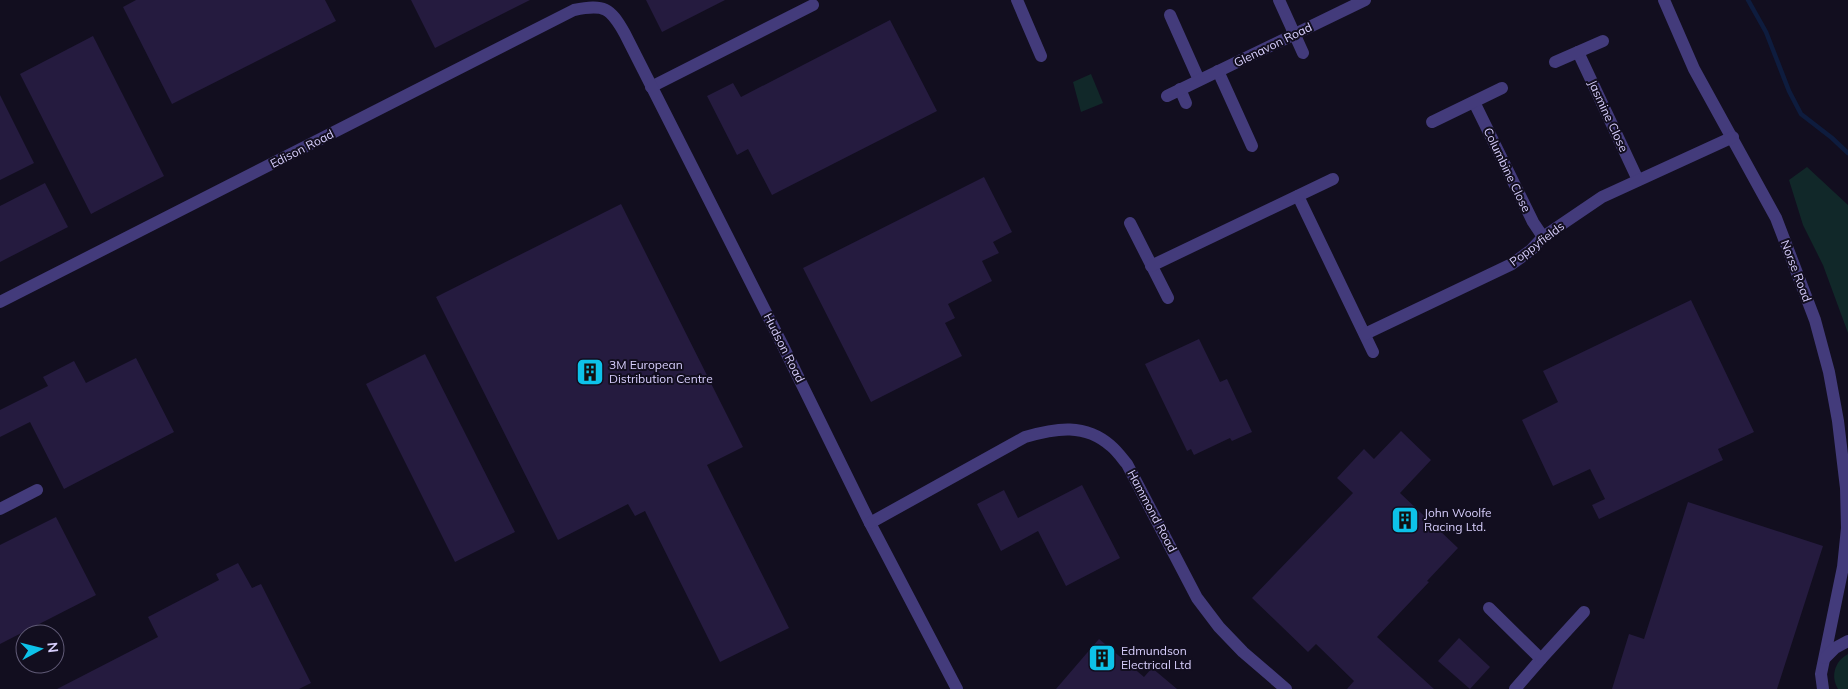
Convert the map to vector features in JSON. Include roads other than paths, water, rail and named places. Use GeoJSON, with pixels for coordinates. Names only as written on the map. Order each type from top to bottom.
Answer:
{"type":"FeatureCollection","features":[{"type":"Feature","properties":{"kind":"street"},"geometry":{"type":"LineString","coordinates":[[1017,0],[1041,56]]}},
{"type":"Feature","properties":{"kind":"street"},"geometry":{"type":"LineString","coordinates":[[1279,0],[1303,53]]}},
{"type":"Feature","properties":{"kind":"street","name":"Glenavon Road"},"geometry":{"type":"LineString","coordinates":[[1167,96],[1365,0]]}},
{"type":"Feature","properties":{"kind":"street","name":"Norse Road"},"geometry":{"type":"LineString","coordinates":[[1664,0],[1694,69],[1776,218],[1815,320],[1829,372],[1838,421],[1846,488],[1846,528],[1843,567],[1821,674],[1823,689]]}},
{"type":"Feature","properties":{"kind":"street"},"geometry":{"type":"LineString","coordinates":[[651,87],[813,5]]}},
{"type":"Feature","properties":{"kind":"street","name":"Edison Road"},"geometry":{"type":"LineString","coordinates":[[0,302],[574,10],[591,7],[606,9]]}},
{"type":"Feature","properties":{"kind":"street","name":"Hudson Road"},"geometry":{"type":"LineString","coordinates":[[606,9],[617,20],[782,344],[870,523],[957,689]]}},
{"type":"Feature","properties":{"kind":"street"},"geometry":{"type":"LineString","coordinates":[[1170,15],[1199,80]]}},
{"type":"Feature","properties":{"kind":"street"},"geometry":{"type":"LineString","coordinates":[[1555,62],[1603,41]]}},
{"type":"Feature","properties":{"kind":"street","name":"Jasmine Close"},"geometry":{"type":"LineString","coordinates":[[1578,52],[1638,180]]}},
{"type":"Feature","properties":{"kind":"street"},"geometry":{"type":"LineString","coordinates":[[1218,71],[1252,146]]}},
{"type":"Feature","properties":{"kind":"street"},"geometry":{"type":"LineString","coordinates":[[1432,122],[1502,88]]}},
{"type":"Feature","properties":{"kind":"street"},"geometry":{"type":"LineString","coordinates":[[1180,89],[1186,103]]}},
{"type":"Feature","properties":{"kind":"street","name":"Columbine Close"},"geometry":{"type":"LineString","coordinates":[[1474,102],[1533,222],[1543,237]]}},
{"type":"Feature","properties":{"kind":"street","name":"Poppyfields"},"geometry":{"type":"LineString","coordinates":[[1365,334],[1512,264],[1531,250],[1543,237],[1602,198],[1733,138]]}},
{"type":"Feature","properties":{"kind":"street"},"geometry":{"type":"LineString","coordinates":[[1151,266],[1333,179]]}},
{"type":"Feature","properties":{"kind":"street"},"geometry":{"type":"LineString","coordinates":[[1298,196],[1373,352]]}},
{"type":"Feature","properties":{"kind":"street"},"geometry":{"type":"LineString","coordinates":[[1130,223],[1168,298]]}},
{"type":"Feature","properties":{"kind":"street","name":"Hammond Road"},"geometry":{"type":"LineString","coordinates":[[870,523],[1026,437],[1048,430],[1072,429],[1090,434],[1111,446],[1127,464],[1197,598],[1219,627],[1286,689]]}},
{"type":"Feature","properties":{"kind":"street"},"geometry":{"type":"LineString","coordinates":[[0,508],[37,490]]}},
{"type":"Feature","properties":{"kind":"street","name":"Norse Road"},"geometry":{"type":"LineString","coordinates":[[1843,567],[1848,592]]}},
{"type":"Feature","properties":{"kind":"street"},"geometry":{"type":"LineString","coordinates":[[1489,608],[1541,659]]}},
{"type":"Feature","properties":{"kind":"street"},"geometry":{"type":"LineString","coordinates":[[1515,689],[1584,612]]}},
{"type":"Feature","properties":{"kind":"street"},"geometry":{"type":"LineString","coordinates":[[1825,658],[1835,648],[1848,641]]}},
{"type":"Feature","properties":{"kind":"waterway"},"geometry":{"type":"LineString","coordinates":[[1748,0],[1766,32],[1789,91],[1801,114],[1848,153]]}},
{"type":"Feature","properties":{"kind":"place","name":"3M European Distribution Centre"},"geometry":{"type":"Point","coordinates":[590,372]}},
{"type":"Feature","properties":{"kind":"place","name":"John Woolfe Racing Ltd."},"geometry":{"type":"Point","coordinates":[1405,520]}},
{"type":"Feature","properties":{"kind":"place","name":"Edmundson Electrical Ltd"},"geometry":{"type":"Point","coordinates":[1102,658]}}]}
